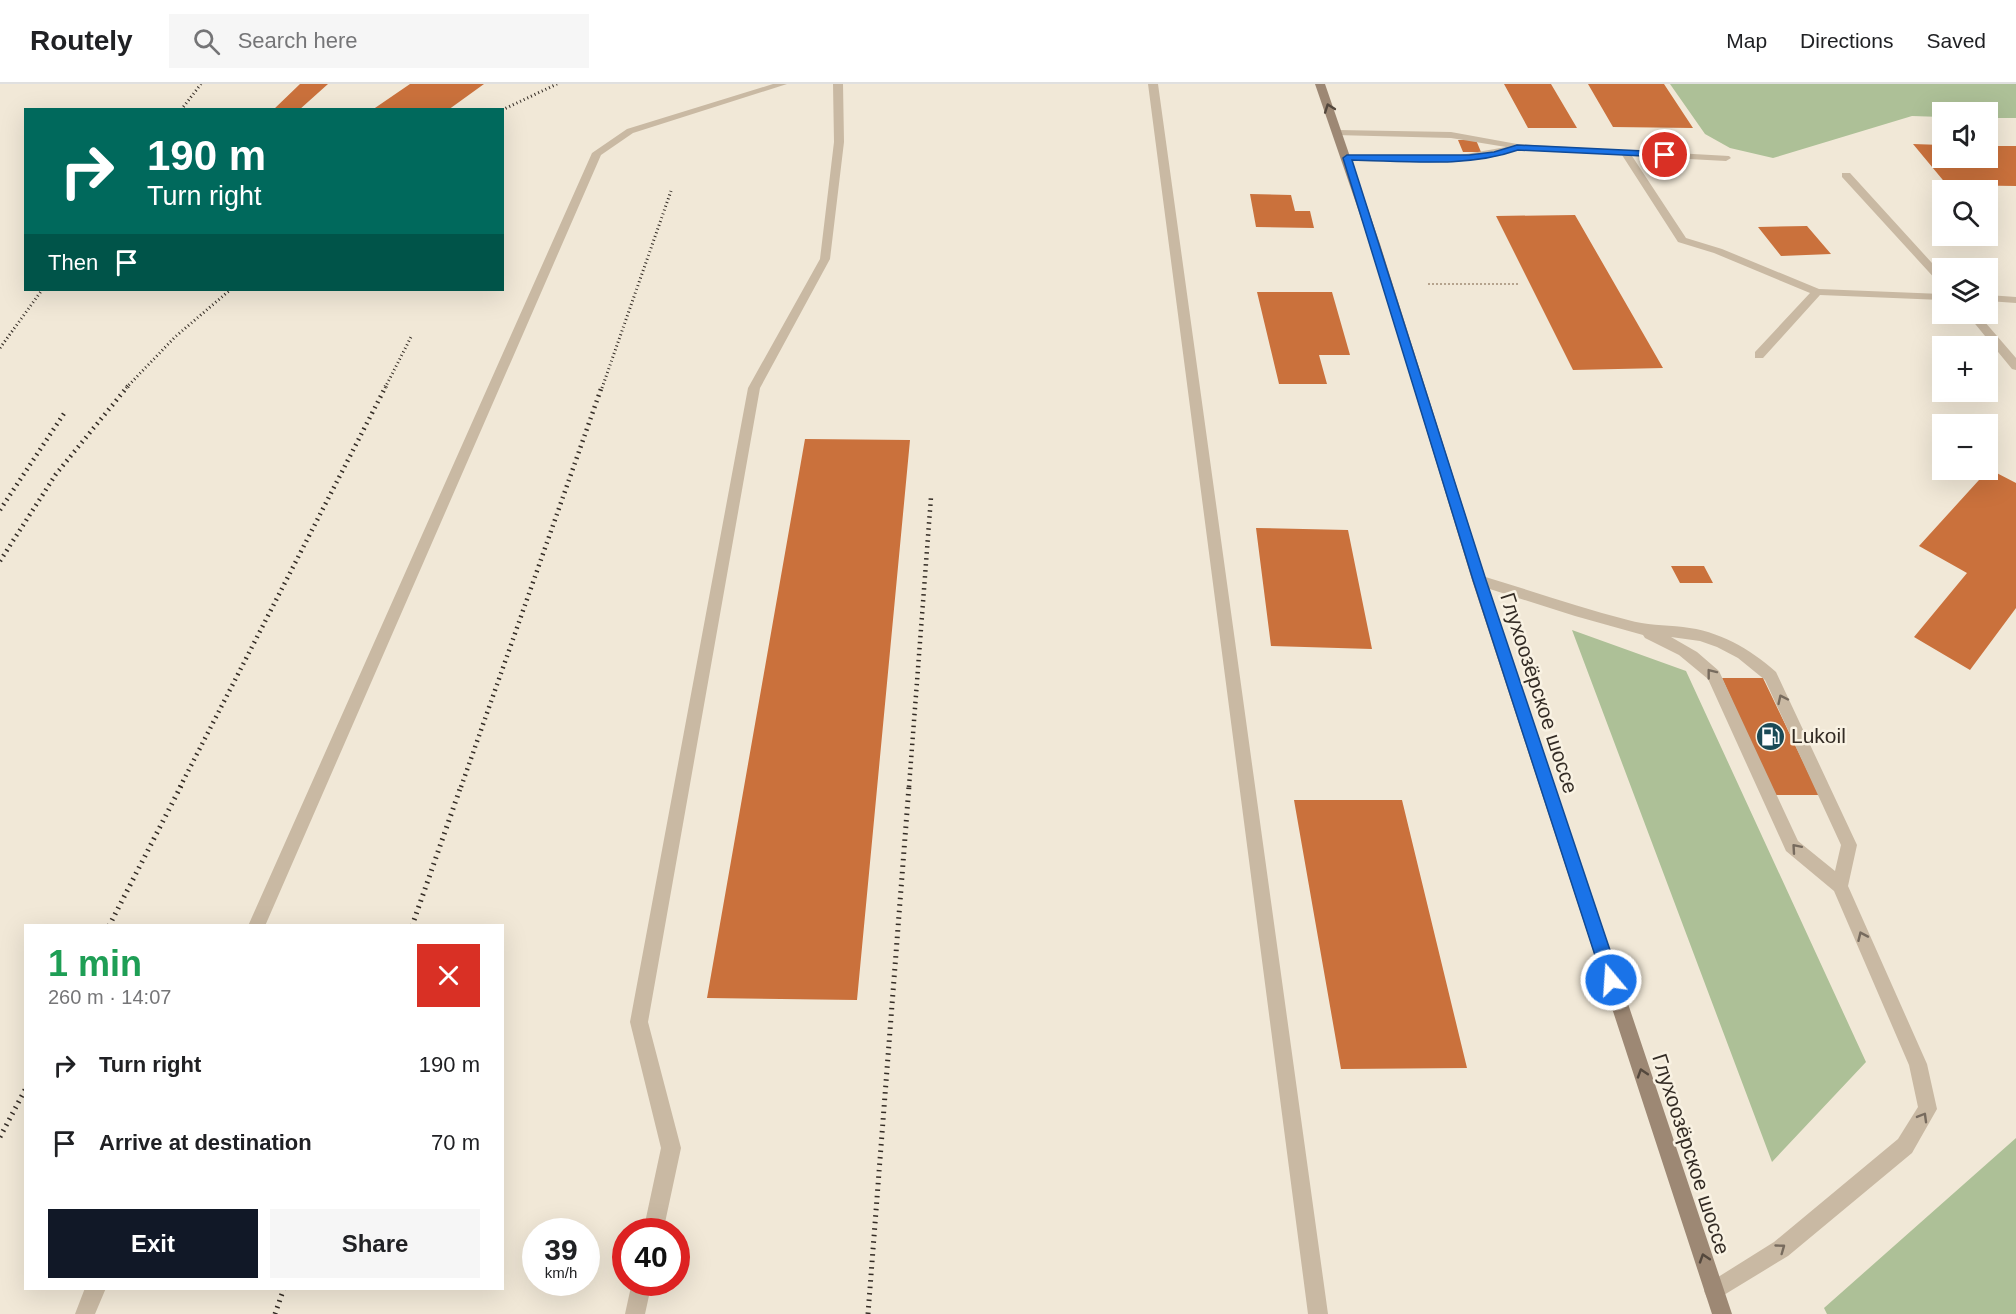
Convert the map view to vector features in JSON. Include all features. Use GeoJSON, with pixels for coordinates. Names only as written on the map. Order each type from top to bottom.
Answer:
{"type":"FeatureCollection","features":[{"type":"Feature","properties":{"kind":"street","name":"Глухоозёрское шоссе"},"geometry":{"type":"LineString","coordinates":[[1320,84],[1347,158],[1479,580],[1722,1314]]}},
{"type":"Feature","properties":{"kind":"lane"},"geometry":{"type":"LineString","coordinates":[[257,924],[597,153],[630,131],[782,84]]}},
{"type":"Feature","properties":{"kind":"lane"},"geometry":{"type":"LineString","coordinates":[[656,1218],[671,1148],[639,1022],[754,388],[825,259],[839,142],[838,84]]}},
{"type":"Feature","properties":{"kind":"lane"},"geometry":{"type":"LineString","coordinates":[[1153,84],[1318,1314]]}},
{"type":"Feature","properties":{"kind":"lane"},"geometry":{"type":"LineString","coordinates":[[1338,133],[1458,134],[1517,147],[1726,158]]}},
{"type":"Feature","properties":{"kind":"lane"},"geometry":{"type":"LineString","coordinates":[[1347,158],[1469,158],[1496,155],[1517,147]]}},
{"type":"Feature","properties":{"kind":"lane"},"geometry":{"type":"LineString","coordinates":[[1624,153],[1682,240],[1718,251],[1817,292],[1932,297]]}},
{"type":"Feature","properties":{"kind":"lane"},"geometry":{"type":"LineString","coordinates":[[1846,175],[1932,269]]}},
{"type":"Feature","properties":{"kind":"lane"},"geometry":{"type":"LineString","coordinates":[[1759,355],[1817,292]]}},
{"type":"Feature","properties":{"kind":"lane"},"geometry":{"type":"LineString","coordinates":[[1998,299],[2016,300]]}},
{"type":"Feature","properties":{"kind":"lane"},"geometry":{"type":"LineString","coordinates":[[1980,324],[2016,366]]}},
{"type":"Feature","properties":{"kind":"lane"},"geometry":{"type":"LineString","coordinates":[[1479,580],[1566,609],[1636,628],[1671,642],[1696,657],[1714,675],[1792,846],[1840,886],[1918,1065],[1928,1108],[1905,1146],[1780,1249],[1714,1291]]}},
{"type":"Feature","properties":{"kind":"lane"},"geometry":{"type":"LineString","coordinates":[[1636,628],[1688,633],[1728,643],[1751,657],[1771,676],[1850,845],[1840,886]]}},
{"type":"Feature","properties":{"kind":"lane"},"geometry":{"type":"LineString","coordinates":[[85,1314],[95,1290]]}},
{"type":"Feature","properties":{"kind":"lane"},"geometry":{"type":"LineString","coordinates":[[635,1314],[639,1296]]}},
{"type":"Feature","properties":{"kind":"path"},"geometry":{"type":"LineString","coordinates":[[1428,284],[1519,284]]}},
{"type":"Feature","properties":{"kind":"green space"},"geometry":{"type":"Polygon","coordinates":[[[1670,84],[2016,84],[2016,118],[1998,118],[1998,102],[1932,102],[1932,117],[1912,116],[1773,158],[1730,148],[1705,134],[1670,84]]]}},
{"type":"Feature","properties":{"kind":"green space"},"geometry":{"type":"Polygon","coordinates":[[[1572,630],[1686,671],[1866,1062],[1772,1162],[1572,630]]]}},
{"type":"Feature","properties":{"kind":"green space"},"geometry":{"type":"Polygon","coordinates":[[[2016,1138],[2016,1314],[1827,1314],[1824,1308],[2016,1138]]]}},
{"type":"Feature","properties":{"kind":"building"},"geometry":{"type":"Polygon","coordinates":[[[300,84],[328,84],[301,108],[275,108],[300,84]]]}},
{"type":"Feature","properties":{"kind":"building"},"geometry":{"type":"Polygon","coordinates":[[[410,84],[484,84],[451,108],[375,108],[410,84]]]}},
{"type":"Feature","properties":{"kind":"building"},"geometry":{"type":"Polygon","coordinates":[[[1504,84],[1551,84],[1577,128],[1528,128],[1504,84]]]}},
{"type":"Feature","properties":{"kind":"building"},"geometry":{"type":"Polygon","coordinates":[[[1588,84],[1664,84],[1693,128],[1613,127],[1588,84]]]}},
{"type":"Feature","properties":{"kind":"building"},"geometry":{"type":"Polygon","coordinates":[[[1458,140],[1476,140],[1481,152],[1463,152],[1458,140]]]}},
{"type":"Feature","properties":{"kind":"building"},"geometry":{"type":"Polygon","coordinates":[[[1913,144],[1932,145],[1932,167],[1913,144]]]}},
{"type":"Feature","properties":{"kind":"building"},"geometry":{"type":"Polygon","coordinates":[[[1998,146],[2016,146],[2016,186],[1998,186],[1998,180],[1943,180],[1933,168],[1998,168],[1998,146]]]}},
{"type":"Feature","properties":{"kind":"building"},"geometry":{"type":"Polygon","coordinates":[[[1250,194],[1291,195],[1295,211],[1310,211],[1314,228],[1256,227],[1250,194]]]}},
{"type":"Feature","properties":{"kind":"building"},"geometry":{"type":"Polygon","coordinates":[[[1575,215],[1663,368],[1573,370],[1496,216],[1575,215]]]}},
{"type":"Feature","properties":{"kind":"building"},"geometry":{"type":"Polygon","coordinates":[[[1807,226],[1831,254],[1781,256],[1758,227],[1807,226]]]}},
{"type":"Feature","properties":{"kind":"building"},"geometry":{"type":"Polygon","coordinates":[[[1257,292],[1332,292],[1350,355],[1319,355],[1327,384],[1279,384],[1257,292]]]}},
{"type":"Feature","properties":{"kind":"building"},"geometry":{"type":"Polygon","coordinates":[[[805,439],[910,440],[857,1000],[707,998],[805,439]]]}},
{"type":"Feature","properties":{"kind":"building"},"geometry":{"type":"Polygon","coordinates":[[[1998,474],[2016,483],[2016,608],[1970,670],[1914,637],[1967,573],[1919,546],[1979,480],[1998,480],[1998,474]]]}},
{"type":"Feature","properties":{"kind":"building"},"geometry":{"type":"Polygon","coordinates":[[[1256,528],[1348,530],[1372,649],[1271,646],[1256,528]]]}},
{"type":"Feature","properties":{"kind":"building"},"geometry":{"type":"Polygon","coordinates":[[[1671,566],[1704,566],[1713,583],[1680,583],[1671,566]]]}},
{"type":"Feature","properties":{"kind":"building","name":"Lukoil"},"geometry":{"type":"Polygon","coordinates":[[[1722,678],[1763,678],[1819,795],[1774,795],[1722,678]]]}},
{"type":"Feature","properties":{"kind":"building"},"geometry":{"type":"Polygon","coordinates":[[[1294,800],[1402,800],[1467,1068],[1341,1069],[1294,800]]]}},
{"type":"Feature","properties":{"kind":"railway"},"geometry":{"type":"LineString","coordinates":[[183,108],[201,84]]}},
{"type":"Feature","properties":{"kind":"railway"},"geometry":{"type":"LineString","coordinates":[[504,109],[557,84]]}},
{"type":"Feature","properties":{"kind":"railway"},"geometry":{"type":"LineString","coordinates":[[602,388],[671,191]]}},
{"type":"Feature","properties":{"kind":"railway"},"geometry":{"type":"LineString","coordinates":[[0,348],[41,291]]}},
{"type":"Feature","properties":{"kind":"railway"},"geometry":{"type":"LineString","coordinates":[[126,388],[175,337],[229,291]]}},
{"type":"Feature","properties":{"kind":"railway"},"geometry":{"type":"LineString","coordinates":[[385,388],[412,335]]}},
{"type":"Feature","properties":{"kind":"railway"},"geometry":{"type":"LineString","coordinates":[[0,561],[56,474],[128,386]]}},
{"type":"Feature","properties":{"kind":"railway"},"geometry":{"type":"LineString","coordinates":[[180,787],[386,386]]}},
{"type":"Feature","properties":{"kind":"railway"},"geometry":{"type":"LineString","coordinates":[[461,787],[602,386]]}},
{"type":"Feature","properties":{"kind":"railway"},"geometry":{"type":"LineString","coordinates":[[0,510],[65,412]]}},
{"type":"Feature","properties":{"kind":"railway"},"geometry":{"type":"LineString","coordinates":[[909,787],[931,497]]}},
{"type":"Feature","properties":{"kind":"railway"},"geometry":{"type":"LineString","coordinates":[[110,924],[181,786]]}},
{"type":"Feature","properties":{"kind":"railway"},"geometry":{"type":"LineString","coordinates":[[413,924],[461,786]]}},
{"type":"Feature","properties":{"kind":"railway"},"geometry":{"type":"LineString","coordinates":[[868,1314],[909,786]]}},
{"type":"Feature","properties":{"kind":"railway"},"geometry":{"type":"LineString","coordinates":[[0,1137],[24,1092]]}},
{"type":"Feature","properties":{"kind":"railway"},"geometry":{"type":"LineString","coordinates":[[275,1314],[283,1290]]}},
{"type":"Feature","properties":{"kind":"place","name":"Lukoil"},"geometry":{"type":"Point","coordinates":[1770,736]}},
{"type":"Feature","properties":{"kind":"route"},"geometry":{"type":"LineString","coordinates":[[1611,980],[1479,580],[1376,244],[1347,158],[1469,158],[1496,155],[1517,147],[1665,155]]}}]}
